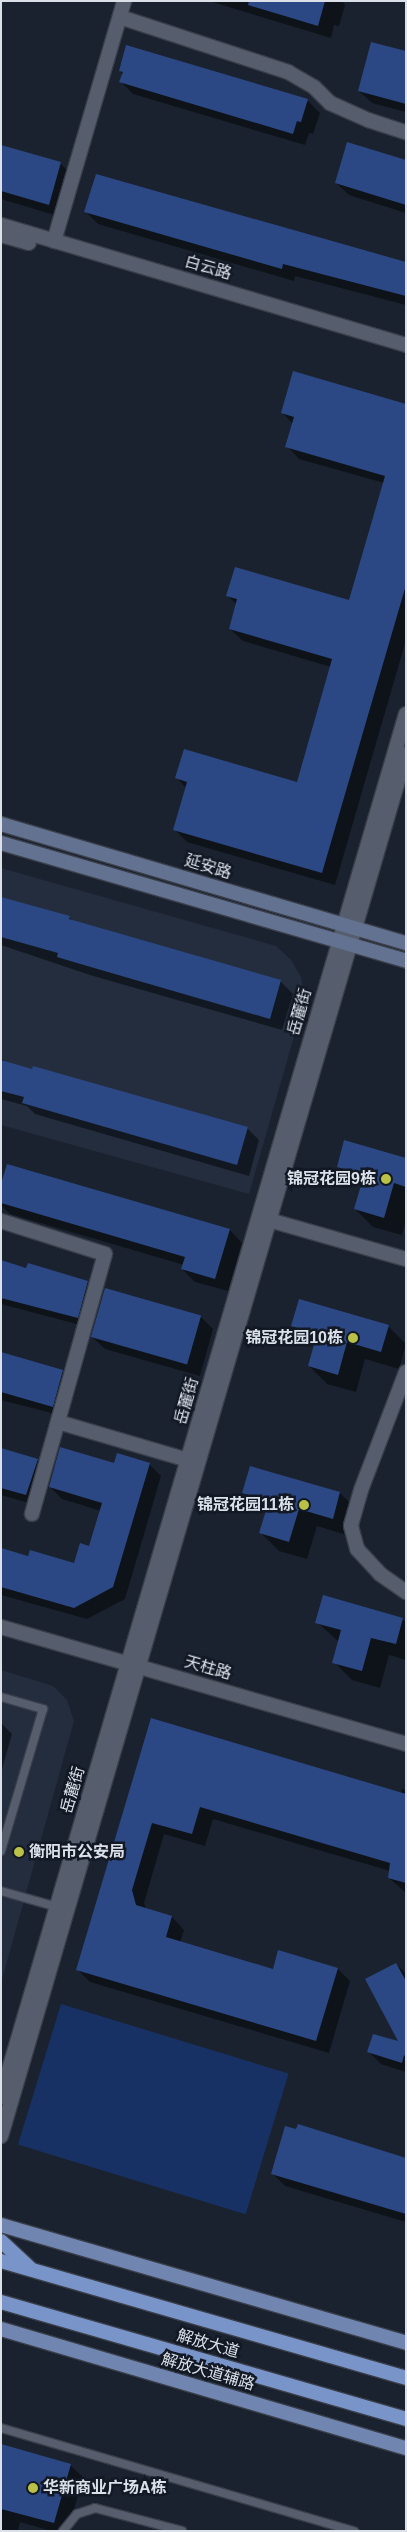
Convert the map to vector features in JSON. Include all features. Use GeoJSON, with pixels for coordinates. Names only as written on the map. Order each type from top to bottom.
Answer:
{"type":"FeatureCollection","features":[{"type":"Feature","properties":{"kind":"highway"},"geometry":{"type":"LineString","coordinates":[[1,2241],[32,2270]]}},
{"type":"Feature","properties":{"kind":"highway","name":"解放大道"},"geometry":{"type":"LineString","coordinates":[[1,2261],[406,2378]]}},
{"type":"Feature","properties":{"kind":"highway","name":"解放大道"},"geometry":{"type":"LineString","coordinates":[[1,2302],[406,2419]]}},
{"type":"Feature","properties":{"kind":"main road","name":"延安路"},"geometry":{"type":"LineString","coordinates":[[1,824],[406,943]]}},
{"type":"Feature","properties":{"kind":"main road"},"geometry":{"type":"LineString","coordinates":[[1,843],[406,961]]}},
{"type":"Feature","properties":{"kind":"main road"},"geometry":{"type":"LineString","coordinates":[[1,2226],[406,2343]]}},
{"type":"Feature","properties":{"kind":"main road","name":"解放大道辅路"},"geometry":{"type":"LineString","coordinates":[[1,2329],[406,2448]]}},
{"type":"Feature","properties":{"kind":"street"},"geometry":{"type":"LineString","coordinates":[[54,241],[124,1]]}},
{"type":"Feature","properties":{"kind":"street"},"geometry":{"type":"LineString","coordinates":[[120,17],[288,72],[314,87],[330,103],[368,120],[406,132]]}},
{"type":"Feature","properties":{"kind":"street","name":"白云路"},"geometry":{"type":"LineString","coordinates":[[1,225],[406,345]]}},
{"type":"Feature","properties":{"kind":"street","name":"白云路"},"geometry":{"type":"LineString","coordinates":[[1,235],[406,353]]}},
{"type":"Feature","properties":{"kind":"street","name":"岳麓街"},"geometry":{"type":"LineString","coordinates":[[1,2097],[57,1907],[269,1220],[406,714]]}},
{"type":"Feature","properties":{"kind":"street","name":"岳麓街"},"geometry":{"type":"LineString","coordinates":[[349,927],[406,754]]}},
{"type":"Feature","properties":{"kind":"street","name":"岳麓街"},"geometry":{"type":"LineString","coordinates":[[1,2136],[133,1665],[188,1460],[345,943]]}},
{"type":"Feature","properties":{"kind":"street"},"geometry":{"type":"LineString","coordinates":[[269,1220],[406,1259]]}},
{"type":"Feature","properties":{"kind":"street"},"geometry":{"type":"LineString","coordinates":[[1,1221],[105,1254],[32,1514]]}},
{"type":"Feature","properties":{"kind":"street"},"geometry":{"type":"LineString","coordinates":[[406,1372],[361,1490],[351,1526],[357,1549],[380,1574],[406,1592]]}},
{"type":"Feature","properties":{"kind":"street"},"geometry":{"type":"LineString","coordinates":[[58,1422],[188,1460]]}},
{"type":"Feature","properties":{"kind":"street","name":"天柱路"},"geometry":{"type":"LineString","coordinates":[[1,1627],[406,1744]]}},
{"type":"Feature","properties":{"kind":"lane"},"geometry":{"type":"LineString","coordinates":[[1,1697],[43,1709],[1,1851]]}},
{"type":"Feature","properties":{"kind":"lane"},"geometry":{"type":"LineString","coordinates":[[1,1891],[57,1907]]}},
{"type":"Feature","properties":{"kind":"lane"},"geometry":{"type":"LineString","coordinates":[[1,2428],[354,2531]]}},
{"type":"Feature","properties":{"kind":"lane"},"geometry":{"type":"LineString","coordinates":[[63,2531],[77,2514],[94,2508],[182,2531]]}},
{"type":"Feature","properties":{"kind":"shaded area"},"geometry":{"type":"Polygon","coordinates":[[[1,868],[276,946],[291,960],[301,977],[305,998],[249,1194],[1,1125],[1,868]]]}},
{"type":"Feature","properties":{"kind":"shaded area","name":"衡阳市公安局"},"geometry":{"type":"Polygon","coordinates":[[[1,1670],[53,1686],[67,1700],[74,1721],[1,1983],[1,1670]]]}},
{"type":"Feature","properties":{"kind":"shaded area"},"geometry":{"type":"Polygon","coordinates":[[[61,2004],[289,2074],[246,2214],[18,2145],[61,2004]]]}},
{"type":"Feature","properties":{"kind":"building"},"geometry":{"type":"Polygon","coordinates":[[[249,1],[325,1],[318,26],[248,5],[249,1]]]}},
{"type":"Feature","properties":{"kind":"building"},"geometry":{"type":"Polygon","coordinates":[[[371,42],[406,51],[406,104],[358,91],[371,42]]]}},
{"type":"Feature","properties":{"kind":"building"},"geometry":{"type":"Polygon","coordinates":[[[126,45],[308,99],[301,122],[297,121],[293,134],[119,82],[123,72],[119,71],[126,45]]]}},
{"type":"Feature","properties":{"kind":"building"},"geometry":{"type":"Polygon","coordinates":[[[347,142],[406,160],[406,205],[335,183],[347,142]]]}},
{"type":"Feature","properties":{"kind":"building"},"geometry":{"type":"Polygon","coordinates":[[[1,145],[61,162],[49,205],[1,191],[1,145]]]}},
{"type":"Feature","properties":{"kind":"building"},"geometry":{"type":"Polygon","coordinates":[[[96,174],[406,262],[406,296],[283,264],[282,269],[84,212],[96,174]]]}},
{"type":"Feature","properties":{"kind":"building"},"geometry":{"type":"Polygon","coordinates":[[[293,371],[406,404],[406,585],[322,873],[173,830],[187,782],[175,778],[184,749],[297,782],[332,659],[229,629],[237,599],[226,596],[235,567],[349,600],[385,476],[285,447],[294,417],[281,413],[293,371]]]}},
{"type":"Feature","properties":{"kind":"building"},"geometry":{"type":"Polygon","coordinates":[[[1,897],[70,916],[69,919],[281,980],[270,1019],[57,957],[58,953],[1,937],[1,897]]]}},
{"type":"Feature","properties":{"kind":"building"},"geometry":{"type":"Polygon","coordinates":[[[1,1060],[32,1069],[33,1066],[248,1127],[237,1165],[22,1103],[24,1097],[1,1091],[1,1060]]]}},
{"type":"Feature","properties":{"kind":"building","name":"锦冠花园9栋"},"geometry":{"type":"Polygon","coordinates":[[[344,1140],[406,1158],[406,1187],[394,1183],[384,1218],[354,1209],[364,1175],[337,1167],[344,1140]]]}},
{"type":"Feature","properties":{"kind":"building"},"geometry":{"type":"Polygon","coordinates":[[[7,1164],[230,1229],[215,1279],[181,1269],[185,1257],[1,1203],[1,1184],[7,1164]]]}},
{"type":"Feature","properties":{"kind":"building"},"geometry":{"type":"Polygon","coordinates":[[[1,1260],[26,1268],[28,1263],[88,1281],[78,1318],[1,1298],[1,1260]]]}},
{"type":"Feature","properties":{"kind":"building"},"geometry":{"type":"Polygon","coordinates":[[[105,1288],[201,1316],[187,1365],[91,1337],[105,1288]]]}},
{"type":"Feature","properties":{"kind":"building","name":"锦冠花园10栋"},"geometry":{"type":"Polygon","coordinates":[[[299,1299],[389,1325],[381,1352],[347,1342],[338,1375],[308,1366],[317,1334],[291,1326],[299,1299]]]}},
{"type":"Feature","properties":{"kind":"building"},"geometry":{"type":"Polygon","coordinates":[[[1,1352],[63,1370],[53,1407],[1,1392],[1,1352]]]}},
{"type":"Feature","properties":{"kind":"building"},"geometry":{"type":"Polygon","coordinates":[[[60,1447],[114,1463],[117,1453],[150,1463],[113,1587],[74,1608],[1,1587],[1,1548],[28,1556],[30,1550],[74,1563],[80,1543],[89,1546],[102,1503],[49,1487],[60,1447]]]}},
{"type":"Feature","properties":{"kind":"building"},"geometry":{"type":"Polygon","coordinates":[[[1,1448],[38,1459],[26,1495],[1,1488],[1,1448]]]}},
{"type":"Feature","properties":{"kind":"building","name":"锦冠花园11栋"},"geometry":{"type":"Polygon","coordinates":[[[250,1466],[340,1492],[333,1519],[299,1509],[289,1542],[259,1533],[269,1501],[242,1493],[250,1466]]]}},
{"type":"Feature","properties":{"kind":"building"},"geometry":{"type":"Polygon","coordinates":[[[323,1595],[403,1618],[396,1644],[371,1638],[362,1671],[332,1663],[341,1630],[315,1623],[323,1595]]]}},
{"type":"Feature","properties":{"kind":"building"},"geometry":{"type":"Polygon","coordinates":[[[151,1718],[406,1794],[406,1883],[388,1878],[390,1863],[200,1807],[192,1834],[152,1823],[132,1890],[136,1905],[172,1916],[166,1937],[273,1969],[278,1950],[338,1968],[316,2041],[76,1970],[151,1718]]]}},
{"type":"Feature","properties":{"kind":"building"},"geometry":{"type":"Polygon","coordinates":[[[396,1963],[406,1981],[406,2057],[404,2055],[402,2063],[367,2052],[373,2034],[398,2041],[365,1979],[396,1963]]]}},
{"type":"Feature","properties":{"kind":"building"},"geometry":{"type":"Polygon","coordinates":[[[298,2124],[406,2158],[406,2214],[271,2174],[285,2126],[296,2129],[298,2124]]]}},
{"type":"Feature","properties":{"kind":"building","name":"华新商业广场A栋"},"geometry":{"type":"Polygon","coordinates":[[[1,2444],[71,2464],[54,2523],[1,2509],[1,2444]]]}},
{"type":"Feature","properties":{"kind":"place","name":"锦冠花园9栋"},"geometry":{"type":"Point","coordinates":[386,1179]}},
{"type":"Feature","properties":{"kind":"place","name":"锦冠花园10栋"},"geometry":{"type":"Point","coordinates":[353,1338]}},
{"type":"Feature","properties":{"kind":"place","name":"锦冠花园11栋"},"geometry":{"type":"Point","coordinates":[304,1505]}},
{"type":"Feature","properties":{"kind":"place","name":"衡阳市公安局"},"geometry":{"type":"Point","coordinates":[19,1852]}},
{"type":"Feature","properties":{"kind":"place","name":"华新商业广场A栋"},"geometry":{"type":"Point","coordinates":[33,2488]}}]}
